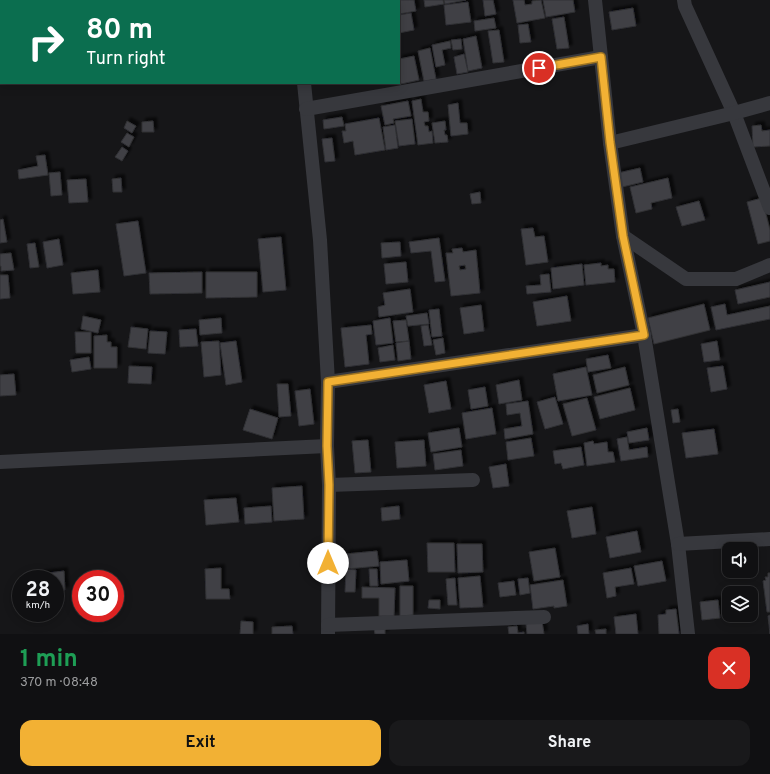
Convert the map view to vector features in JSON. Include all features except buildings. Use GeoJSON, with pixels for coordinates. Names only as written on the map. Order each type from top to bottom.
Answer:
{"type":"FeatureCollection","features":[{"type":"Feature","properties":{"kind":"street"},"geometry":{"type":"LineString","coordinates":[[595,0],[610,142],[623,236],[644,335],[678,544],[688,634]]}},
{"type":"Feature","properties":{"kind":"street"},"geometry":{"type":"LineString","coordinates":[[684,0],[685,6],[734,113],[770,208]]}},
{"type":"Feature","properties":{"kind":"street"},"geometry":{"type":"LineString","coordinates":[[306,108],[601,57]]}},
{"type":"Feature","properties":{"kind":"street"},"geometry":{"type":"LineString","coordinates":[[304,84],[320,240],[328,382],[328,630],[544,617]]}},
{"type":"Feature","properties":{"kind":"street"},"geometry":{"type":"LineString","coordinates":[[610,142],[770,103]]}},
{"type":"Feature","properties":{"kind":"street"},"geometry":{"type":"LineString","coordinates":[[623,236],[686,279],[736,279],[770,265]]}},
{"type":"Feature","properties":{"kind":"street"},"geometry":{"type":"LineString","coordinates":[[328,382],[644,335]]}},
{"type":"Feature","properties":{"kind":"street"},"geometry":{"type":"LineString","coordinates":[[0,462],[327,446]]}},
{"type":"Feature","properties":{"kind":"street"},"geometry":{"type":"LineString","coordinates":[[329,485],[473,480]]}},
{"type":"Feature","properties":{"kind":"street"},"geometry":{"type":"LineString","coordinates":[[678,544],[770,539]]}},
{"type":"Feature","properties":{"kind":"route"},"geometry":{"type":"LineString","coordinates":[[328,563],[328,382],[644,335],[623,236],[610,142],[601,57],[539,68]]}}]}
